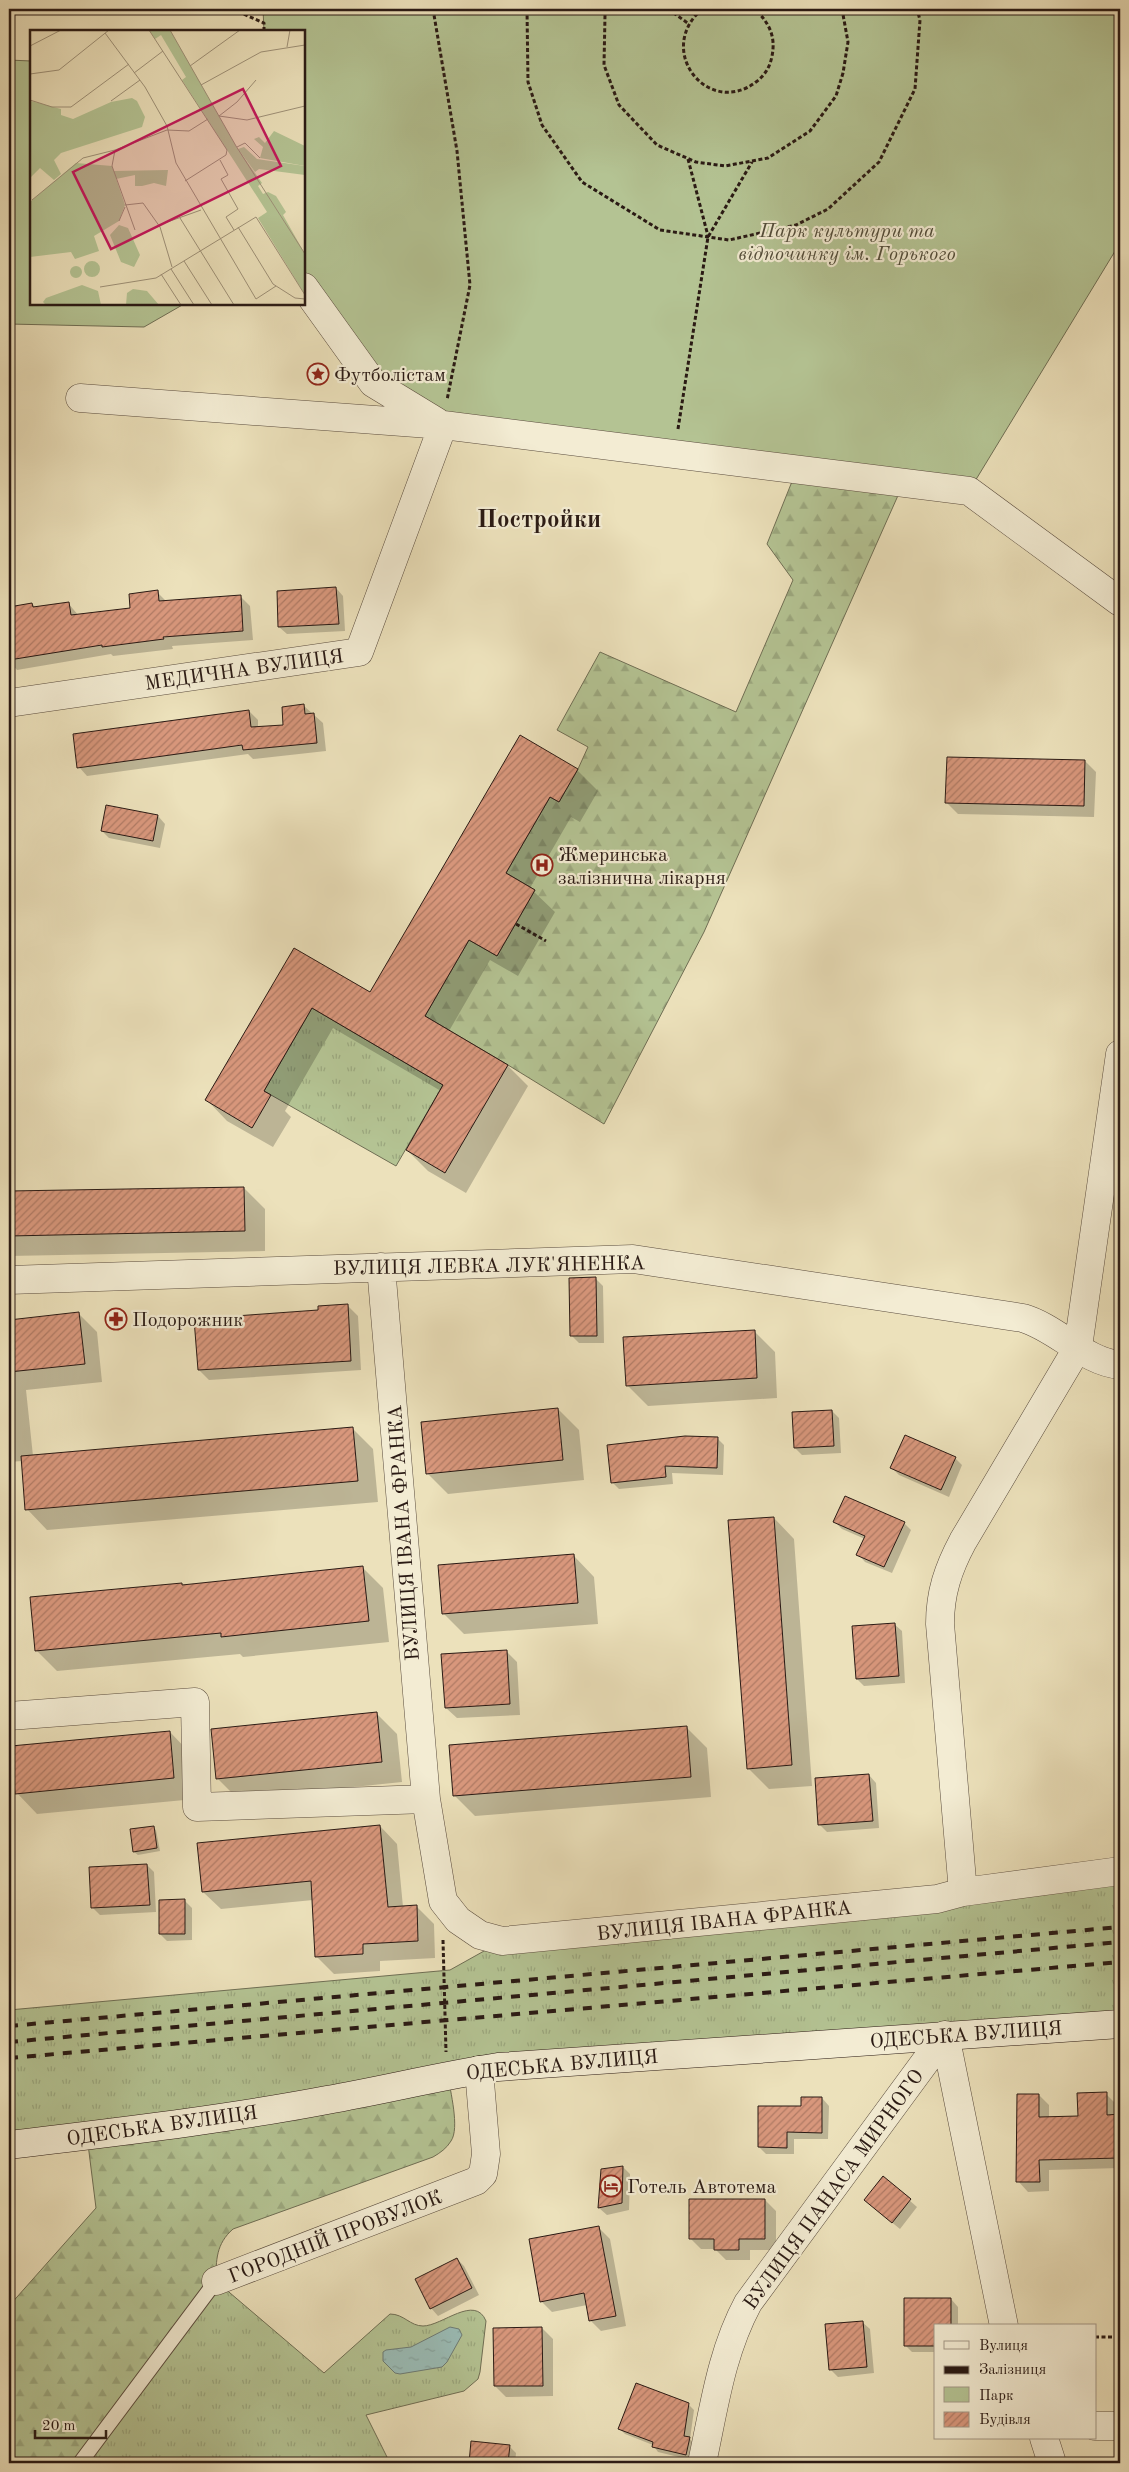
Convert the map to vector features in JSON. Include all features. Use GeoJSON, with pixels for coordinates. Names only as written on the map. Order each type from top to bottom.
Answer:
{"type":"FeatureCollection","features":[{"type":"Feature","properties":{"kind":"street"},"geometry":{"type":"LineString","coordinates":[[305,288],[373,383],[443,425]]}},
{"type":"Feature","properties":{"kind":"street"},"geometry":{"type":"LineString","coordinates":[[80,398],[443,425],[969,490],[1120,602]]}},
{"type":"Feature","properties":{"kind":"street","name":"МЕДИЧНА ВУЛИЦЯ"},"geometry":{"type":"LineString","coordinates":[[9,703],[358,652],[443,425]]}},
{"type":"Feature","properties":{"kind":"street"},"geometry":{"type":"LineString","coordinates":[[963,1892],[940,1624],[940,1604],[943,1586],[950,1565],[963,1541],[1078,1347],[1120,1054]]}},
{"type":"Feature","properties":{"kind":"street","name":"ВУЛИЦЯ ЛЕВКА ЛУК'ЯНЕНКА"},"geometry":{"type":"LineString","coordinates":[[9,1280],[633,1259],[1006,1314],[1037,1322],[1102,1361],[1120,1365]]}},
{"type":"Feature","properties":{"kind":"street","name":"ВУЛИЦЯ ІВАНА ФРАНКА"},"geometry":{"type":"LineString","coordinates":[[381,1267],[426,1799],[443,1900],[458,1920],[480,1935],[502,1941],[937,1899],[963,1892],[1120,1871]]}},
{"type":"Feature","properties":{"kind":"street"},"geometry":{"type":"LineString","coordinates":[[9,1716],[196,1702],[197,1806],[426,1799]]}},
{"type":"Feature","properties":{"kind":"street","name":"ОДЕСЬКА ВУЛИЦЯ"},"geometry":{"type":"LineString","coordinates":[[9,2145],[233,2116],[328,2100],[478,2070],[945,2035],[1120,2024]]}},
{"type":"Feature","properties":{"kind":"street"},"geometry":{"type":"LineString","coordinates":[[945,2035],[1004,2324]]}},
{"type":"Feature","properties":{"kind":"street","name":"ВУЛИЦЯ ПАНАСА МИРНОГО"},"geometry":{"type":"LineString","coordinates":[[702,2463],[724,2360],[748,2303],[945,2035]]}},
{"type":"Feature","properties":{"kind":"street","name":"ГОРОДНІЙ ПРОВУЛОК"},"geometry":{"type":"LineString","coordinates":[[216,2281],[476,2181],[483,2174],[486,2154],[478,2070]]}},
{"type":"Feature","properties":{"kind":"street"},"geometry":{"type":"LineString","coordinates":[[1096,2426],[1120,2426]]}},
{"type":"Feature","properties":{"kind":"street"},"geometry":{"type":"LineString","coordinates":[[1045,2440],[1052,2463]]}},
{"type":"Feature","properties":{"kind":"lane","name":"ГОРОДНІЙ ПРОВУЛОК"},"geometry":{"type":"LineString","coordinates":[[80,2463],[216,2281]]}},
{"type":"Feature","properties":{"kind":"path"},"geometry":{"type":"LineString","coordinates":[[232,9],[264,23],[264,30]]}},
{"type":"Feature","properties":{"kind":"path"},"geometry":{"type":"LineString","coordinates":[[433,9],[457,151],[470,285],[443,425]]}},
{"type":"Feature","properties":{"kind":"path"},"geometry":{"type":"LineString","coordinates":[[527,9],[528,82],[542,125],[582,182],[660,230],[728,240],[796,225],[828,209],[879,162],[915,89],[920,20],[917,9]]}},
{"type":"Feature","properties":{"kind":"path"},"geometry":{"type":"LineString","coordinates":[[607,9],[605,15],[604,65],[619,105],[656,145],[696,162],[726,166],[768,158],[810,131],[836,96],[848,42],[842,9]]}},
{"type":"Feature","properties":{"kind":"path"},"geometry":{"type":"LineString","coordinates":[[668,9],[690,24]]}},
{"type":"Feature","properties":{"kind":"path"},"geometry":{"type":"LineString","coordinates":[[702,9],[684,35],[682,51],[689,70],[700,82],[719,91],[735,92],[749,87],[762,77],[771,64],[774,46],[771,30],[766,20],[755,9]]}},
{"type":"Feature","properties":{"kind":"path"},"geometry":{"type":"LineString","coordinates":[[688,159],[708,237]]}},
{"type":"Feature","properties":{"kind":"path"},"geometry":{"type":"LineString","coordinates":[[675,454],[708,237],[752,161]]}},
{"type":"Feature","properties":{"kind":"path"},"geometry":{"type":"LineString","coordinates":[[516,924],[546,941]]}},
{"type":"Feature","properties":{"kind":"path"},"geometry":{"type":"LineString","coordinates":[[443,1900],[444,2020],[448,2075]]}},
{"type":"Feature","properties":{"kind":"path"},"geometry":{"type":"LineString","coordinates":[[1096,2337],[1120,2337]]}},
{"type":"Feature","properties":{"kind":"green space","name":"Парк культури та відпочинку ім. Горького"},"geometry":{"type":"Polygon","coordinates":[[[263,9],[1120,9],[1120,243],[969,491],[443,425],[373,383],[305,288],[305,30],[264,30],[263,9]]]}},
{"type":"Feature","properties":{"kind":"green space"},"geometry":{"type":"Polygon","coordinates":[[[9,60],[30,61],[30,305],[182,305],[144,327],[9,324],[9,60]]]}},
{"type":"Feature","properties":{"kind":"green space"},"geometry":{"type":"Polygon","coordinates":[[[797,469],[904,482],[704,932],[604,1124],[425,1016],[469,940],[497,956],[535,890],[506,873],[550,797],[559,802],[588,747],[557,730],[600,652],[736,712],[793,580],[767,544],[797,469]]]}},
{"type":"Feature","properties":{"kind":"green space"},"geometry":{"type":"Polygon","coordinates":[[[312,1008],[443,1085],[396,1166],[264,1091],[312,1008]]]}},
{"type":"Feature","properties":{"kind":"green space"},"geometry":{"type":"Polygon","coordinates":[[[1120,1871],[1120,2024],[498,2067],[9,2145],[9,2010],[450,1970],[502,1941],[1120,1871]]]}},
{"type":"Feature","properties":{"kind":"green space"},"geometry":{"type":"Polygon","coordinates":[[[448,2075],[455,2127],[451,2141],[443,2150],[433,2157],[233,2229],[223,2240],[218,2253],[216,2281],[80,2463],[9,2463],[9,2306],[96,2208],[87,2136],[448,2075]]]}},
{"type":"Feature","properties":{"kind":"green space"},"geometry":{"type":"Polygon","coordinates":[[[216,2281],[324,2373],[390,2314],[423,2326],[431,2325],[458,2313],[474,2310],[481,2313],[486,2321],[478,2379],[464,2391],[366,2415],[390,2463],[80,2463],[216,2281]]]}},
{"type":"Feature","properties":{"kind":"water"},"geometry":{"type":"Polygon","coordinates":[[[450,2327],[459,2329],[462,2335],[447,2362],[442,2367],[400,2374],[395,2373],[383,2361],[383,2352],[386,2350],[411,2347],[450,2327]]]}},
{"type":"Feature","properties":{"kind":"building"},"geometry":{"type":"Polygon","coordinates":[[[336,587],[339,624],[278,627],[277,591],[336,587]]]}},
{"type":"Feature","properties":{"kind":"building"},"geometry":{"type":"Polygon","coordinates":[[[158,590],[159,601],[241,595],[243,631],[163,637],[164,639],[102,647],[102,645],[9,660],[9,607],[32,603],[33,607],[69,602],[71,615],[130,608],[129,594],[158,590]]]}},
{"type":"Feature","properties":{"kind":"building"},"geometry":{"type":"Polygon","coordinates":[[[304,704],[305,714],[314,713],[317,743],[243,750],[242,745],[77,768],[73,734],[249,710],[251,727],[283,725],[282,707],[304,704]]]}},
{"type":"Feature","properties":{"kind":"building"},"geometry":{"type":"Polygon","coordinates":[[[520,735],[578,769],[559,802],[550,797],[506,873],[535,890],[497,956],[469,940],[425,1016],[508,1065],[445,1173],[406,1150],[443,1085],[312,1008],[264,1091],[271,1095],[252,1128],[205,1100],[294,948],[370,992],[520,735]]]}},
{"type":"Feature","properties":{"kind":"building"},"geometry":{"type":"Polygon","coordinates":[[[947,757],[1085,760],[1084,806],[945,803],[947,757]]]}},
{"type":"Feature","properties":{"kind":"building"},"geometry":{"type":"Polygon","coordinates":[[[106,805],[158,815],[153,841],[101,831],[106,805]]]}},
{"type":"Feature","properties":{"kind":"building"},"geometry":{"type":"Polygon","coordinates":[[[244,1187],[245,1231],[9,1236],[9,1191],[244,1187]]]}},
{"type":"Feature","properties":{"kind":"building"},"geometry":{"type":"Polygon","coordinates":[[[596,1277],[597,1336],[570,1336],[569,1278],[596,1277]]]}},
{"type":"Feature","properties":{"kind":"building"},"geometry":{"type":"Polygon","coordinates":[[[348,1304],[351,1361],[198,1370],[194,1319],[318,1310],[318,1306],[348,1304]]]}},
{"type":"Feature","properties":{"kind":"building"},"geometry":{"type":"Polygon","coordinates":[[[79,1312],[85,1364],[9,1372],[9,1320],[79,1312]]]}},
{"type":"Feature","properties":{"kind":"building"},"geometry":{"type":"Polygon","coordinates":[[[755,1330],[757,1378],[626,1386],[623,1337],[755,1330]]]}},
{"type":"Feature","properties":{"kind":"building"},"geometry":{"type":"Polygon","coordinates":[[[558,1408],[563,1460],[426,1474],[421,1422],[558,1408]]]}},
{"type":"Feature","properties":{"kind":"building"},"geometry":{"type":"Polygon","coordinates":[[[832,1410],[834,1446],[794,1448],[792,1412],[832,1410]]]}},
{"type":"Feature","properties":{"kind":"building"},"geometry":{"type":"Polygon","coordinates":[[[353,1427],[358,1481],[25,1510],[21,1456],[353,1427]]]}},
{"type":"Feature","properties":{"kind":"building"},"geometry":{"type":"Polygon","coordinates":[[[905,1435],[956,1457],[941,1490],[890,1468],[905,1435]]]}},
{"type":"Feature","properties":{"kind":"building"},"geometry":{"type":"Polygon","coordinates":[[[685,1436],[718,1437],[717,1468],[665,1466],[666,1477],[611,1483],[607,1445],[685,1436]]]}},
{"type":"Feature","properties":{"kind":"building"},"geometry":{"type":"Polygon","coordinates":[[[845,1496],[905,1522],[884,1567],[856,1555],[865,1536],[833,1522],[845,1496]]]}},
{"type":"Feature","properties":{"kind":"building"},"geometry":{"type":"Polygon","coordinates":[[[774,1517],[792,1765],[747,1769],[728,1520],[774,1517]]]}},
{"type":"Feature","properties":{"kind":"building"},"geometry":{"type":"Polygon","coordinates":[[[574,1554],[578,1603],[442,1614],[438,1565],[574,1554]]]}},
{"type":"Feature","properties":{"kind":"building"},"geometry":{"type":"Polygon","coordinates":[[[363,1566],[369,1621],[221,1637],[221,1633],[35,1651],[30,1597],[182,1583],[182,1585],[363,1566]]]}},
{"type":"Feature","properties":{"kind":"building"},"geometry":{"type":"Polygon","coordinates":[[[895,1623],[899,1676],[856,1679],[852,1626],[895,1623]]]}},
{"type":"Feature","properties":{"kind":"building"},"geometry":{"type":"Polygon","coordinates":[[[507,1650],[510,1704],[445,1708],[441,1654],[507,1650]]]}},
{"type":"Feature","properties":{"kind":"building"},"geometry":{"type":"Polygon","coordinates":[[[377,1712],[382,1762],[216,1779],[211,1729],[377,1712]]]}},
{"type":"Feature","properties":{"kind":"building"},"geometry":{"type":"Polygon","coordinates":[[[687,1726],[691,1777],[453,1796],[449,1745],[687,1726]]]}},
{"type":"Feature","properties":{"kind":"building"},"geometry":{"type":"Polygon","coordinates":[[[170,1731],[174,1778],[15,1794],[11,1746],[170,1731]]]}},
{"type":"Feature","properties":{"kind":"building"},"geometry":{"type":"Polygon","coordinates":[[[869,1774],[873,1821],[818,1825],[815,1778],[869,1774]]]}},
{"type":"Feature","properties":{"kind":"building"},"geometry":{"type":"Polygon","coordinates":[[[380,1825],[388,1907],[417,1905],[418,1941],[363,1944],[363,1954],[315,1957],[311,1881],[202,1892],[197,1843],[380,1825]]]}},
{"type":"Feature","properties":{"kind":"building"},"geometry":{"type":"Polygon","coordinates":[[[154,1826],[157,1848],[133,1852],[130,1829],[154,1826]]]}},
{"type":"Feature","properties":{"kind":"building"},"geometry":{"type":"Polygon","coordinates":[[[147,1864],[150,1905],[91,1908],[89,1867],[147,1864]]]}},
{"type":"Feature","properties":{"kind":"building"},"geometry":{"type":"Polygon","coordinates":[[[185,1899],[185,1934],[159,1934],[159,1900],[185,1899]]]}},
{"type":"Feature","properties":{"kind":"building"},"geometry":{"type":"Polygon","coordinates":[[[1107,2092],[1107,2115],[1120,2114],[1120,2158],[1039,2160],[1040,2182],[1016,2182],[1017,2094],[1039,2094],[1039,2117],[1078,2116],[1077,2093],[1107,2092]]]}},
{"type":"Feature","properties":{"kind":"building"},"geometry":{"type":"Polygon","coordinates":[[[801,2097],[822,2097],[822,2133],[787,2132],[787,2148],[758,2147],[758,2106],[801,2106],[801,2097]]]}},
{"type":"Feature","properties":{"kind":"building","name":"Готель Автотема"},"geometry":{"type":"Polygon","coordinates":[[[623,2166],[622,2203],[598,2208],[601,2169],[623,2166]]]}},
{"type":"Feature","properties":{"kind":"building"},"geometry":{"type":"Polygon","coordinates":[[[883,2176],[911,2199],[892,2223],[864,2200],[883,2176]]]}},
{"type":"Feature","properties":{"kind":"building"},"geometry":{"type":"Polygon","coordinates":[[[689,2199],[765,2199],[765,2239],[739,2239],[739,2250],[714,2250],[714,2239],[689,2239],[689,2199]]]}},
{"type":"Feature","properties":{"kind":"building"},"geometry":{"type":"Polygon","coordinates":[[[599,2226],[616,2316],[589,2321],[584,2293],[540,2302],[529,2239],[599,2226]]]}},
{"type":"Feature","properties":{"kind":"building"},"geometry":{"type":"Polygon","coordinates":[[[457,2258],[472,2288],[430,2309],[415,2279],[457,2258]]]}},
{"type":"Feature","properties":{"kind":"building"},"geometry":{"type":"Polygon","coordinates":[[[904,2298],[951,2298],[951,2324],[934,2324],[934,2346],[904,2346],[904,2298]]]}},
{"type":"Feature","properties":{"kind":"building"},"geometry":{"type":"Polygon","coordinates":[[[863,2321],[867,2367],[829,2370],[825,2324],[863,2321]]]}},
{"type":"Feature","properties":{"kind":"building"},"geometry":{"type":"Polygon","coordinates":[[[542,2327],[543,2386],[494,2386],[493,2328],[542,2327]]]}},
{"type":"Feature","properties":{"kind":"building"},"geometry":{"type":"Polygon","coordinates":[[[636,2383],[689,2403],[684,2436],[690,2437],[686,2455],[652,2447],[653,2442],[618,2429],[636,2383]]]}},
{"type":"Feature","properties":{"kind":"building"},"geometry":{"type":"Polygon","coordinates":[[[471,2441],[510,2445],[508,2463],[469,2463],[471,2441]]]}},
{"type":"Feature","properties":{"kind":"railway"},"geometry":{"type":"LineString","coordinates":[[9,2026],[1120,1927]]}},
{"type":"Feature","properties":{"kind":"railway"},"geometry":{"type":"LineString","coordinates":[[9,2042],[1120,1942]]}},
{"type":"Feature","properties":{"kind":"railway"},"geometry":{"type":"LineString","coordinates":[[9,2058],[1120,1962]]}},
{"type":"Feature","properties":{"kind":"place","name":"Футболістам"},"geometry":{"type":"Point","coordinates":[318,374]}},
{"type":"Feature","properties":{"kind":"place","name":"Жмеринська залізнична лікарня"},"geometry":{"type":"Point","coordinates":[542,865]}},
{"type":"Feature","properties":{"kind":"place","name":"Подорожник"},"geometry":{"type":"Point","coordinates":[116,1319]}},
{"type":"Feature","properties":{"kind":"place","name":"Готель Автотема"},"geometry":{"type":"Point","coordinates":[611,2186]}},
{"type":"Feature","properties":{"kind":"district","name":"Постройки"},"geometry":{"type":"Point","coordinates":[539,518]}}]}
